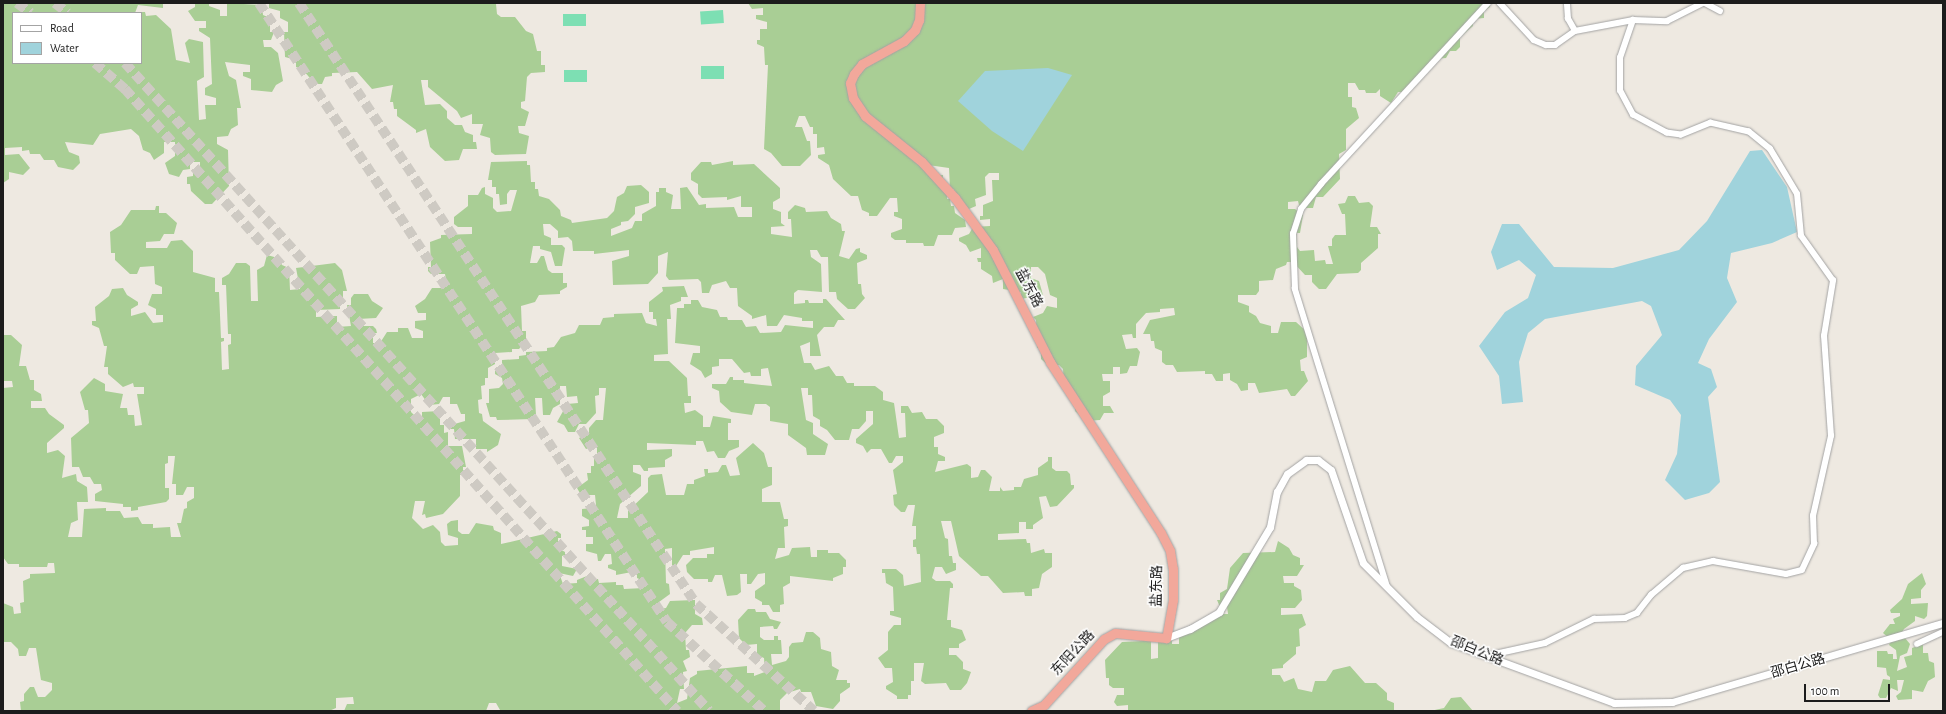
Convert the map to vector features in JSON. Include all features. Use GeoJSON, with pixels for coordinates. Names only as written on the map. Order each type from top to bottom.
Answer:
{"type":"FeatureCollection","features":[{"type":"Feature","properties":{"kind":"highway","name":"盐东路"},"geometry":{"type":"LineString","coordinates":[[920,3],[920,20],[915,30],[904,41],[862,64],[854,74],[850,83],[853,98],[865,116],[922,162],[956,198],[993,250],[1050,362],[1162,533],[1170,551],[1173,569],[1173,600],[1166,638]]}},
{"type":"Feature","properties":{"kind":"highway","name":"东阳公路"},"geometry":{"type":"LineString","coordinates":[[1031,711],[1044,705],[1104,639],[1115,633],[1166,638]]}},
{"type":"Feature","properties":{"kind":"street"},"geometry":{"type":"LineString","coordinates":[[1388,591],[1299,303],[1292,258],[1293,234],[1301,209],[1321,184],[1488,3]]}},
{"type":"Feature","properties":{"kind":"street"},"geometry":{"type":"LineString","coordinates":[[1500,3],[1534,40],[1546,45],[1555,45],[1575,30],[1633,20],[1667,21],[1704,3],[1720,11]]}},
{"type":"Feature","properties":{"kind":"street"},"geometry":{"type":"LineString","coordinates":[[1567,3],[1568,19],[1575,30]]}},
{"type":"Feature","properties":{"kind":"street"},"geometry":{"type":"LineString","coordinates":[[1486,656],[1545,643],[1594,619],[1625,618],[1637,612],[1651,595],[1683,568],[1713,561],[1786,574],[1802,570],[1814,544],[1813,516],[1831,436],[1824,336],[1833,281],[1801,236],[1797,194],[1770,149],[1749,132],[1711,123],[1681,135],[1667,133],[1633,115],[1620,91],[1620,58],[1633,20]]}},
{"type":"Feature","properties":{"kind":"street","name":"邵白公路"},"geometry":{"type":"LineString","coordinates":[[1166,638],[1190,629],[1219,612],[1270,527],[1277,492],[1287,474],[1306,460],[1318,460],[1331,470],[1363,564],[1388,591],[1450,643],[1614,703],[1672,702],[1943,623]]}},
{"type":"Feature","properties":{"kind":"street"},"geometry":{"type":"LineString","coordinates":[[1917,644],[1943,632]]}},
{"type":"Feature","properties":{"kind":"green space"},"geometry":{"type":"Polygon","coordinates":[[[3,3],[163,3],[163,8],[138,5],[135,12],[12,12],[12,64],[142,64],[142,12],[145,12],[146,16],[156,15],[171,29],[176,60],[190,63],[185,43],[189,39],[203,42],[204,77],[197,81],[199,120],[206,119],[205,105],[216,105],[216,98],[205,95],[205,88],[212,84],[210,38],[199,31],[199,28],[206,28],[206,21],[195,21],[188,11],[195,7],[195,3],[209,3],[209,6],[220,10],[220,16],[227,16],[227,3],[262,5],[263,15],[270,18],[270,32],[274,32],[271,40],[263,40],[264,47],[271,47],[278,53],[283,81],[276,85],[272,92],[251,90],[251,79],[243,76],[243,72],[250,72],[250,65],[225,62],[229,76],[236,80],[241,108],[237,108],[238,125],[231,129],[228,136],[217,137],[217,144],[228,150],[229,186],[212,204],[205,204],[191,191],[190,184],[187,184],[187,177],[193,176],[193,173],[200,169],[200,162],[190,162],[190,169],[183,170],[179,177],[169,174],[165,163],[175,156],[175,142],[164,142],[164,153],[154,160],[150,153],[143,150],[139,136],[131,129],[100,134],[93,145],[65,142],[69,152],[79,156],[80,163],[73,170],[58,167],[54,160],[44,160],[40,154],[30,154],[29,150],[22,151],[22,147],[5,148],[5,155],[19,154],[30,168],[23,175],[9,172],[9,179],[3,183],[3,3]]]}},
{"type":"Feature","properties":{"kind":"green space"},"geometry":{"type":"Polygon","coordinates":[[[269,3],[500,3],[496,4],[497,14],[501,17],[515,17],[526,31],[533,34],[537,51],[541,51],[541,65],[545,65],[545,72],[531,73],[527,77],[525,101],[521,102],[521,108],[529,112],[525,126],[518,126],[519,133],[529,136],[526,154],[495,155],[491,152],[490,138],[480,135],[483,124],[472,124],[472,114],[461,118],[457,111],[428,87],[428,80],[421,80],[425,105],[440,104],[447,111],[447,118],[455,125],[462,125],[465,132],[473,135],[473,142],[476,142],[477,149],[463,149],[459,160],[445,161],[430,147],[426,129],[416,133],[416,130],[397,116],[397,109],[394,109],[393,102],[390,102],[393,85],[372,89],[357,72],[332,73],[332,76],[325,77],[322,84],[315,84],[303,70],[296,67],[296,60],[285,57],[284,32],[288,32],[288,22],[280,18],[280,11],[269,8],[269,3]]]}},
{"type":"Feature","properties":{"kind":"green space"},"geometry":{"type":"Polygon","coordinates":[[[748,3],[1490,3],[1490,7],[1484,11],[1484,18],[1473,19],[1473,26],[1460,37],[1460,47],[1456,51],[1450,51],[1446,58],[1432,59],[1405,92],[1398,92],[1391,103],[1380,96],[1380,89],[1376,93],[1366,93],[1365,90],[1359,90],[1355,83],[1348,83],[1348,97],[1352,97],[1352,107],[1356,108],[1359,118],[1346,129],[1346,150],[1339,154],[1340,179],[1323,197],[1316,197],[1313,208],[1306,208],[1306,205],[1299,205],[1298,201],[1288,202],[1288,209],[1295,209],[1303,215],[1300,233],[1296,233],[1297,247],[1300,251],[1314,250],[1315,261],[1325,260],[1326,264],[1333,264],[1328,246],[1332,246],[1332,239],[1335,235],[1346,235],[1345,214],[1342,214],[1338,204],[1345,203],[1348,196],[1355,196],[1359,203],[1369,202],[1373,206],[1370,227],[1377,227],[1381,234],[1378,234],[1378,248],[1361,263],[1361,270],[1358,273],[1337,274],[1326,289],[1319,289],[1312,282],[1312,275],[1305,275],[1293,262],[1287,262],[1286,265],[1276,269],[1273,280],[1259,281],[1259,291],[1256,295],[1238,295],[1238,302],[1249,306],[1249,312],[1256,316],[1260,323],[1271,326],[1271,333],[1278,333],[1281,322],[1296,322],[1307,332],[1307,357],[1300,360],[1301,371],[1304,371],[1308,381],[1295,396],[1291,396],[1287,389],[1259,393],[1255,383],[1248,383],[1248,390],[1241,391],[1237,384],[1230,380],[1230,373],[1223,374],[1223,381],[1216,381],[1212,374],[1205,374],[1205,371],[1177,372],[1173,365],[1166,365],[1162,362],[1162,351],[1155,348],[1154,341],[1151,341],[1150,334],[1143,334],[1150,320],[1175,315],[1174,308],[1160,309],[1160,312],[1146,313],[1136,324],[1136,338],[1133,338],[1132,334],[1122,335],[1126,349],[1137,348],[1140,352],[1137,366],[1130,366],[1127,373],[1120,374],[1120,367],[1113,367],[1113,374],[1102,374],[1103,381],[1110,381],[1110,392],[1103,396],[1103,406],[1110,406],[1114,413],[1104,413],[1100,420],[1086,421],[1075,411],[1075,397],[1064,386],[1063,369],[1059,365],[1049,366],[1041,359],[1041,348],[1037,348],[1036,320],[1033,317],[1043,313],[1047,306],[1057,308],[1057,298],[1050,295],[1045,274],[1038,267],[1031,267],[1031,278],[1039,281],[1043,295],[1021,299],[1021,292],[1003,289],[1003,279],[993,283],[992,276],[981,269],[981,262],[978,262],[977,258],[981,258],[981,248],[970,252],[966,245],[959,241],[959,238],[969,234],[973,227],[990,226],[990,219],[980,220],[980,216],[983,216],[983,205],[993,201],[992,180],[999,180],[999,173],[989,173],[985,177],[986,195],[975,199],[976,206],[969,209],[954,196],[954,189],[950,189],[949,168],[928,165],[932,175],[943,175],[943,192],[947,192],[947,199],[950,199],[951,206],[954,206],[955,213],[965,220],[966,227],[955,228],[952,235],[938,235],[934,246],[924,246],[923,243],[906,243],[906,240],[895,240],[891,237],[891,233],[902,229],[902,219],[894,216],[894,212],[898,212],[897,198],[890,198],[877,216],[869,216],[869,213],[862,210],[858,196],[851,196],[833,179],[829,165],[818,158],[818,155],[825,154],[824,147],[817,148],[817,134],[813,134],[813,127],[810,127],[805,116],[799,116],[795,127],[802,127],[807,141],[810,141],[811,155],[800,166],[782,166],[771,153],[764,149],[768,65],[765,65],[764,47],[757,44],[757,40],[760,40],[760,29],[767,29],[767,22],[756,19],[756,15],[763,15],[763,8],[752,9],[748,3]]]}},
{"type":"Feature","properties":{"kind":"green space"},"geometry":{"type":"Polygon","coordinates":[[[723,10],[724,23],[701,25],[700,12],[723,10]]]}},
{"type":"Feature","properties":{"kind":"green space"},"geometry":{"type":"Polygon","coordinates":[[[563,14],[586,14],[586,26],[563,26],[563,14]]]}},
{"type":"Feature","properties":{"kind":"green space"},"geometry":{"type":"Polygon","coordinates":[[[701,66],[724,66],[724,79],[701,79],[701,66]]]}},
{"type":"Feature","properties":{"kind":"green space"},"geometry":{"type":"Polygon","coordinates":[[[564,70],[587,70],[587,82],[564,82],[564,70]]]}},
{"type":"Feature","properties":{"kind":"green space"},"geometry":{"type":"Polygon","coordinates":[[[527,161],[527,165],[530,165],[531,182],[535,182],[535,189],[538,189],[539,196],[549,199],[560,210],[561,216],[571,220],[572,223],[607,218],[614,211],[617,197],[624,193],[627,186],[641,185],[649,192],[649,203],[635,207],[635,214],[628,221],[621,222],[621,225],[611,229],[611,236],[632,228],[635,221],[642,221],[642,214],[656,206],[656,192],[659,192],[659,188],[666,188],[666,192],[673,195],[671,209],[681,209],[680,188],[687,187],[699,205],[706,204],[706,208],[734,207],[738,217],[752,217],[752,207],[741,207],[741,196],[727,200],[727,197],[702,198],[698,194],[698,184],[691,180],[691,173],[701,162],[711,162],[712,165],[733,161],[733,165],[754,164],[780,188],[780,198],[773,202],[773,209],[781,212],[781,223],[785,226],[771,227],[771,234],[792,237],[791,219],[788,219],[788,212],[795,205],[805,208],[806,212],[827,211],[831,218],[841,224],[842,231],[845,231],[839,256],[849,259],[856,249],[860,248],[860,252],[867,255],[867,259],[857,263],[858,284],[861,284],[862,294],[865,298],[855,309],[848,309],[837,299],[836,292],[829,292],[828,257],[821,257],[817,250],[810,250],[811,257],[821,264],[822,292],[798,290],[794,293],[794,304],[805,303],[805,300],[808,300],[809,303],[823,303],[823,299],[826,299],[845,320],[838,320],[834,327],[824,327],[817,335],[821,356],[810,356],[810,342],[800,346],[804,363],[811,363],[815,370],[829,366],[836,376],[843,376],[847,383],[854,383],[854,386],[875,386],[883,392],[883,400],[894,403],[899,438],[906,437],[905,413],[901,413],[901,406],[908,406],[912,413],[922,412],[926,419],[937,419],[944,426],[944,433],[934,437],[934,447],[938,447],[938,454],[945,457],[945,461],[938,461],[935,472],[967,464],[971,467],[971,478],[978,477],[981,470],[985,470],[992,477],[989,491],[1000,491],[1000,487],[1003,491],[1014,490],[1014,487],[1021,487],[1024,479],[1038,475],[1038,468],[1048,461],[1048,457],[1052,457],[1052,468],[1056,471],[1067,471],[1070,474],[1071,485],[1074,485],[1074,488],[1057,506],[1050,507],[1046,496],[1039,497],[1043,518],[1033,525],[1033,529],[1026,529],[1026,522],[1019,522],[1019,533],[998,534],[998,540],[1026,539],[1027,543],[1030,543],[1031,553],[1044,549],[1045,553],[1052,553],[1052,567],[1042,574],[1039,588],[1032,589],[1032,596],[1025,596],[1024,592],[1003,593],[988,576],[981,576],[959,556],[951,521],[941,521],[945,538],[948,539],[949,556],[952,556],[953,563],[956,563],[956,570],[946,574],[942,567],[935,567],[932,578],[936,581],[950,581],[953,584],[953,588],[950,588],[947,620],[951,620],[951,627],[962,630],[966,640],[959,644],[959,648],[949,648],[949,655],[956,655],[963,662],[963,669],[971,672],[967,683],[961,690],[950,690],[946,683],[925,684],[921,681],[924,663],[914,663],[914,681],[911,681],[911,695],[908,695],[908,699],[897,699],[897,696],[886,689],[886,686],[893,682],[892,668],[885,668],[878,658],[888,650],[888,632],[894,625],[901,625],[901,618],[890,615],[890,611],[894,611],[893,587],[886,583],[885,573],[882,573],[882,569],[896,569],[903,575],[904,586],[921,582],[920,554],[917,554],[916,547],[913,547],[913,540],[916,539],[916,526],[912,526],[915,505],[908,505],[905,512],[901,512],[894,505],[893,495],[897,494],[893,470],[903,462],[903,456],[896,456],[892,463],[889,463],[881,449],[871,449],[867,453],[863,446],[856,443],[856,439],[873,424],[873,411],[866,411],[866,421],[859,429],[852,429],[849,440],[835,440],[827,430],[820,426],[820,420],[813,416],[812,395],[808,395],[808,388],[801,388],[806,420],[813,423],[813,434],[828,444],[825,455],[807,455],[806,448],[788,435],[788,424],[770,421],[770,407],[766,404],[755,404],[752,415],[731,412],[720,402],[719,391],[712,388],[712,384],[726,384],[730,377],[733,377],[733,380],[744,380],[744,383],[772,386],[768,368],[761,369],[761,376],[751,376],[750,372],[744,373],[732,359],[719,359],[719,366],[712,367],[712,374],[705,378],[701,371],[690,364],[693,353],[700,353],[700,346],[675,343],[677,308],[684,308],[684,304],[691,304],[691,300],[698,300],[702,307],[717,310],[720,317],[727,317],[728,320],[742,320],[746,327],[756,326],[760,333],[781,332],[785,325],[813,328],[813,321],[802,321],[802,318],[784,315],[777,326],[767,326],[766,315],[752,319],[752,316],[738,306],[737,288],[730,288],[726,281],[712,285],[709,293],[702,293],[701,282],[698,279],[669,280],[666,276],[668,252],[658,256],[658,273],[648,284],[613,285],[612,261],[629,256],[629,250],[594,254],[594,251],[573,251],[572,241],[568,237],[558,238],[558,231],[550,224],[543,224],[544,235],[551,238],[551,245],[562,245],[565,248],[562,266],[555,266],[551,252],[540,249],[540,246],[533,246],[530,263],[537,263],[541,256],[544,256],[548,270],[552,273],[563,273],[563,283],[567,283],[567,287],[560,291],[560,294],[539,295],[535,302],[521,306],[522,331],[526,331],[526,341],[519,349],[512,349],[512,352],[495,353],[495,364],[488,368],[488,378],[485,378],[485,385],[481,386],[482,399],[478,400],[479,413],[482,414],[483,421],[501,434],[498,445],[487,452],[487,449],[476,449],[476,439],[455,439],[454,429],[451,429],[451,425],[465,421],[465,414],[461,414],[457,404],[450,404],[450,397],[443,397],[439,404],[429,405],[421,394],[411,399],[411,412],[415,416],[422,416],[422,412],[440,411],[440,425],[444,425],[444,433],[448,432],[448,446],[462,446],[466,467],[463,467],[463,474],[460,475],[460,496],[443,514],[426,518],[425,514],[422,515],[425,501],[415,501],[412,518],[423,529],[433,525],[440,532],[441,542],[445,546],[458,545],[458,538],[448,535],[447,524],[451,521],[458,520],[458,531],[462,534],[469,534],[476,523],[493,526],[494,530],[501,533],[501,544],[557,531],[561,534],[561,538],[558,538],[558,548],[565,552],[565,555],[562,556],[562,566],[577,569],[573,576],[559,573],[563,584],[577,583],[577,580],[587,576],[588,579],[598,579],[599,583],[616,582],[616,585],[623,585],[624,589],[644,588],[644,581],[637,578],[637,571],[616,575],[616,571],[608,568],[608,565],[612,564],[611,554],[605,554],[601,561],[598,561],[597,554],[586,551],[586,544],[593,544],[593,537],[586,537],[586,530],[582,530],[582,527],[589,526],[589,520],[582,516],[582,509],[592,508],[596,505],[595,495],[581,495],[577,488],[588,480],[587,473],[591,473],[591,466],[594,466],[594,456],[597,455],[597,445],[586,449],[579,438],[589,434],[589,428],[596,420],[603,420],[606,388],[599,388],[599,395],[595,396],[596,413],[586,424],[579,424],[575,432],[568,432],[564,425],[557,422],[567,404],[578,403],[577,396],[567,397],[566,386],[560,386],[560,404],[553,408],[550,415],[543,415],[542,398],[535,398],[536,415],[532,419],[497,420],[496,417],[490,417],[486,403],[489,403],[489,389],[499,388],[503,384],[502,378],[495,374],[495,371],[502,367],[502,360],[519,359],[519,356],[526,355],[526,352],[547,351],[547,348],[554,347],[561,337],[575,333],[579,325],[600,325],[603,318],[614,317],[614,314],[642,313],[646,323],[657,326],[656,319],[653,319],[653,312],[649,312],[649,302],[663,291],[662,287],[684,286],[688,297],[681,297],[681,301],[670,305],[671,319],[667,319],[668,354],[654,355],[654,361],[669,361],[687,378],[688,396],[691,396],[691,403],[684,403],[685,413],[695,410],[703,416],[703,427],[710,427],[713,416],[731,419],[731,423],[728,423],[728,440],[739,440],[739,447],[729,451],[725,458],[718,458],[714,451],[707,452],[703,441],[696,441],[696,445],[647,443],[647,450],[672,449],[672,456],[665,460],[665,467],[648,468],[648,471],[644,471],[640,465],[633,465],[633,472],[641,475],[641,486],[620,504],[617,518],[628,518],[628,511],[648,492],[648,478],[651,475],[662,474],[666,495],[684,495],[687,484],[694,484],[694,480],[705,476],[704,469],[708,469],[708,473],[718,472],[722,465],[726,465],[730,476],[740,475],[736,458],[753,443],[764,453],[768,467],[772,467],[772,485],[762,489],[762,502],[780,502],[784,519],[788,519],[788,526],[784,527],[785,548],[778,548],[775,559],[789,555],[792,548],[810,547],[811,557],[817,557],[817,550],[828,550],[828,553],[839,553],[846,560],[846,567],[843,567],[843,574],[833,578],[833,581],[790,576],[790,583],[783,587],[784,604],[780,605],[780,612],[773,612],[769,605],[762,605],[762,602],[755,598],[755,591],[765,584],[765,573],[758,574],[751,584],[747,584],[747,574],[740,574],[741,592],[737,595],[727,596],[722,575],[715,575],[712,582],[708,582],[708,579],[694,579],[687,572],[686,565],[693,558],[707,558],[707,554],[714,554],[714,547],[690,551],[690,555],[683,555],[676,566],[672,566],[672,548],[665,549],[666,583],[669,584],[670,594],[659,602],[660,609],[666,608],[670,601],[695,600],[695,614],[702,618],[703,625],[692,625],[685,633],[686,650],[689,650],[690,657],[683,661],[687,671],[683,672],[684,689],[680,689],[677,703],[687,699],[690,678],[697,674],[697,671],[747,666],[747,673],[754,673],[754,676],[765,672],[764,658],[757,655],[757,644],[746,645],[739,638],[738,620],[748,609],[755,609],[756,612],[766,612],[770,619],[781,622],[777,629],[774,629],[773,626],[760,627],[760,637],[764,640],[774,640],[774,636],[778,636],[778,640],[781,640],[782,654],[771,654],[772,665],[786,661],[789,657],[789,647],[792,643],[803,642],[806,632],[813,632],[820,638],[821,649],[831,652],[832,666],[839,670],[836,680],[847,680],[847,683],[850,683],[850,687],[840,694],[840,701],[833,709],[816,706],[811,692],[801,692],[800,689],[787,693],[780,700],[780,710],[777,711],[518,711],[500,710],[496,703],[489,703],[486,711],[344,711],[347,704],[354,704],[353,697],[336,698],[336,708],[329,711],[21,711],[20,702],[24,701],[24,694],[30,687],[34,687],[38,697],[45,697],[52,690],[52,683],[41,680],[36,648],[29,648],[26,656],[19,656],[18,649],[11,642],[3,642],[3,603],[13,607],[14,614],[21,613],[20,603],[24,602],[23,581],[30,578],[30,574],[55,573],[54,563],[48,563],[47,567],[19,567],[19,564],[8,564],[3,557],[3,388],[13,387],[12,381],[3,381],[4,335],[11,335],[22,345],[19,366],[26,366],[30,380],[34,380],[34,390],[41,394],[42,401],[31,401],[31,408],[45,408],[49,414],[64,425],[64,428],[47,443],[47,453],[58,450],[65,456],[62,478],[76,474],[77,481],[87,487],[88,502],[77,502],[78,520],[71,523],[68,537],[82,537],[84,509],[106,508],[106,511],[120,511],[124,518],[138,517],[142,524],[153,524],[153,528],[170,527],[171,537],[181,537],[177,523],[181,523],[184,509],[187,508],[187,502],[194,498],[194,487],[187,487],[183,495],[176,495],[176,484],[172,484],[175,456],[168,456],[168,463],[165,464],[165,488],[169,488],[169,499],[166,502],[138,507],[138,510],[131,511],[131,507],[123,507],[123,504],[95,501],[95,494],[102,490],[101,484],[94,484],[90,477],[83,477],[79,467],[72,467],[71,438],[89,423],[88,410],[85,410],[80,392],[94,378],[105,384],[105,391],[123,394],[120,408],[127,408],[128,415],[134,415],[135,426],[142,425],[137,394],[144,394],[144,387],[134,387],[133,383],[123,387],[108,374],[108,367],[104,367],[107,346],[104,346],[99,328],[92,325],[92,321],[96,321],[95,307],[109,296],[112,289],[123,288],[127,295],[138,302],[138,305],[131,309],[131,316],[145,312],[153,323],[163,322],[163,315],[156,315],[156,309],[148,305],[152,294],[162,294],[162,287],[155,284],[154,266],[140,267],[137,274],[130,274],[115,260],[115,253],[111,253],[110,232],[121,225],[131,210],[155,210],[156,206],[159,206],[159,213],[166,213],[177,223],[174,234],[164,234],[160,241],[146,242],[146,248],[167,248],[171,241],[182,240],[193,251],[193,272],[215,278],[215,292],[219,292],[221,338],[224,338],[224,341],[221,342],[222,370],[229,369],[228,345],[231,344],[231,334],[228,334],[226,285],[222,285],[222,278],[229,274],[236,263],[246,263],[250,266],[251,301],[258,301],[257,270],[264,266],[267,255],[278,258],[282,265],[289,268],[290,290],[300,289],[296,268],[335,263],[342,270],[347,291],[343,291],[343,298],[340,299],[340,309],[316,310],[316,317],[337,316],[337,327],[351,326],[347,305],[351,305],[351,298],[354,294],[368,294],[372,301],[383,308],[376,318],[358,319],[359,326],[373,326],[376,329],[377,333],[373,333],[373,343],[380,343],[387,332],[398,332],[398,328],[408,328],[412,338],[423,338],[423,331],[415,328],[415,321],[426,320],[426,313],[418,313],[415,306],[425,299],[432,288],[442,288],[442,281],[446,280],[445,274],[431,274],[428,271],[428,267],[431,267],[430,242],[441,238],[441,235],[472,234],[472,227],[458,227],[454,224],[454,217],[468,206],[468,195],[478,195],[482,188],[485,187],[485,194],[493,198],[493,208],[497,212],[511,211],[517,190],[510,190],[507,194],[507,204],[500,205],[499,194],[496,194],[496,187],[492,187],[492,180],[488,180],[491,162],[527,161]]]}},
{"type":"Feature","properties":{"kind":"green space"},"geometry":{"type":"Polygon","coordinates":[[[1278,541],[1289,548],[1293,555],[1300,558],[1300,565],[1304,565],[1297,576],[1283,576],[1284,583],[1294,583],[1294,586],[1301,590],[1302,600],[1295,608],[1281,608],[1281,615],[1302,614],[1306,625],[1299,629],[1300,646],[1296,647],[1296,654],[1283,665],[1283,668],[1272,669],[1272,675],[1280,675],[1284,682],[1294,678],[1298,689],[1312,692],[1315,681],[1326,681],[1333,670],[1350,666],[1365,683],[1376,683],[1387,693],[1387,700],[1394,703],[1394,711],[1128,711],[1128,705],[1117,706],[1114,702],[1117,695],[1124,695],[1124,688],[1113,688],[1109,685],[1109,678],[1106,678],[1105,660],[1122,642],[1143,641],[1143,638],[1147,638],[1147,641],[1151,641],[1151,659],[1158,658],[1158,637],[1172,637],[1172,644],[1179,644],[1179,633],[1214,614],[1228,614],[1227,607],[1220,607],[1217,600],[1220,600],[1220,593],[1227,589],[1230,568],[1243,553],[1275,552],[1278,541]]]}},
{"type":"Feature","properties":{"kind":"green space"},"geometry":{"type":"Polygon","coordinates":[[[1922,573],[1926,584],[1921,590],[1921,598],[1911,599],[1911,604],[1928,603],[1927,616],[1924,619],[1915,616],[1915,621],[1904,629],[1898,640],[1905,638],[1910,644],[1907,653],[1900,656],[1897,671],[1907,667],[1904,657],[1912,655],[1912,648],[1923,644],[1923,653],[1928,653],[1929,661],[1934,663],[1935,677],[1928,681],[1923,692],[1912,690],[1912,699],[1898,700],[1896,696],[1901,692],[1904,680],[1897,680],[1898,691],[1891,688],[1886,698],[1880,698],[1878,695],[1883,679],[1890,680],[1890,677],[1887,675],[1886,668],[1877,667],[1877,651],[1887,651],[1888,654],[1893,654],[1893,659],[1897,659],[1896,650],[1889,645],[1891,640],[1883,633],[1890,624],[1895,624],[1893,619],[1900,616],[1900,613],[1891,613],[1890,610],[1902,599],[1908,584],[1922,573]]]}},
{"type":"Feature","properties":{"kind":"green space"},"geometry":{"type":"Polygon","coordinates":[[[1461,697],[1473,711],[1430,711],[1444,708],[1451,698],[1461,697]]]}},
{"type":"Feature","properties":{"kind":"water"},"geometry":{"type":"Polygon","coordinates":[[[1048,68],[1072,75],[1023,151],[992,131],[958,101],[985,71],[1048,68]]]}},
{"type":"Feature","properties":{"kind":"water"},"geometry":{"type":"Polygon","coordinates":[[[1762,150],[1787,187],[1797,232],[1772,243],[1731,253],[1727,278],[1737,302],[1709,339],[1698,363],[1711,369],[1717,387],[1708,397],[1720,482],[1709,493],[1685,500],[1665,480],[1677,454],[1681,415],[1670,400],[1635,385],[1636,366],[1662,335],[1651,306],[1642,301],[1545,319],[1528,333],[1519,362],[1523,402],[1502,404],[1499,376],[1479,346],[1505,312],[1528,298],[1536,275],[1519,260],[1497,270],[1491,252],[1502,224],[1519,224],[1554,267],[1613,268],[1679,250],[1707,221],[1750,151],[1762,150]]]}},
{"type":"Feature","properties":{"kind":"tunnel"},"geometry":{"type":"LineString","coordinates":[[17,3],[30,12]]}},
{"type":"Feature","properties":{"kind":"tunnel"},"geometry":{"type":"LineString","coordinates":[[55,3],[67,12]]}},
{"type":"Feature","properties":{"kind":"tunnel"},"geometry":{"type":"LineString","coordinates":[[259,3],[667,622],[764,711]]}},
{"type":"Feature","properties":{"kind":"tunnel"},"geometry":{"type":"LineString","coordinates":[[299,3],[696,604],[814,711]]}},
{"type":"Feature","properties":{"kind":"tunnel"},"geometry":{"type":"LineString","coordinates":[[96,64],[125,89],[677,711]]}},
{"type":"Feature","properties":{"kind":"tunnel"},"geometry":{"type":"LineString","coordinates":[[126,64],[709,711]]}}]}
